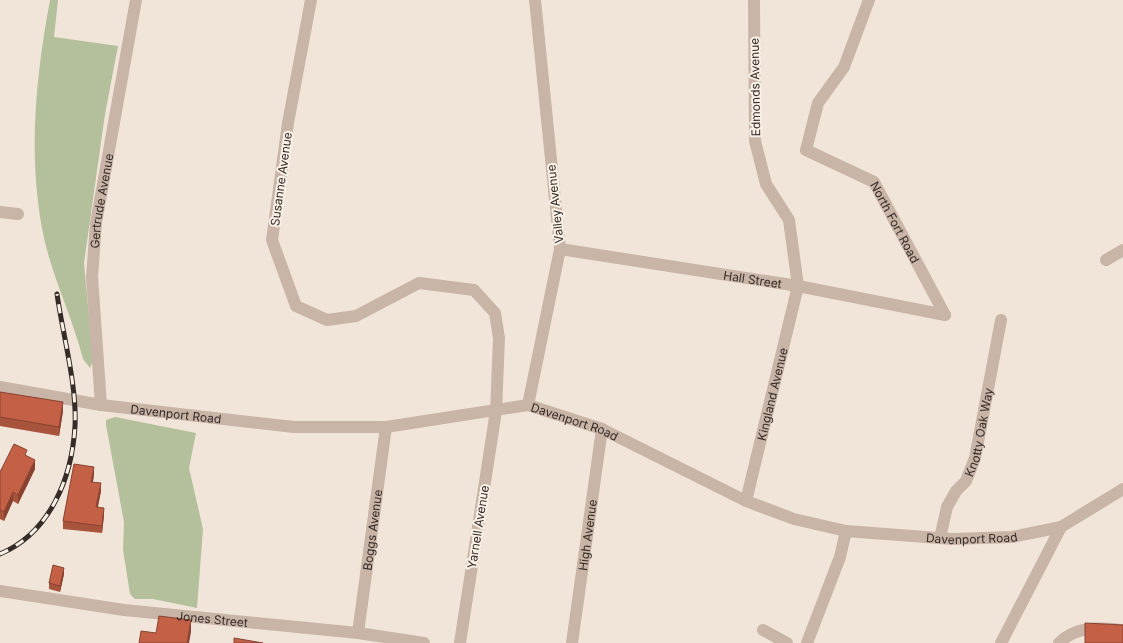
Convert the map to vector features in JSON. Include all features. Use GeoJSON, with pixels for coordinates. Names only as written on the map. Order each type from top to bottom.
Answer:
{"type":"FeatureCollection","features":[{"type":"Feature","properties":{"kind":"street","name":"Gertrude Avenue"},"geometry":{"type":"LineString","coordinates":[[101,405],[92,277],[96,224],[136,0]]}},
{"type":"Feature","properties":{"kind":"street","name":"Susanne Avenue"},"geometry":{"type":"LineString","coordinates":[[311,0],[288,123],[272,240],[296,306],[327,320],[356,316],[419,283],[474,290],[495,313],[499,338],[496,411]]}},
{"type":"Feature","properties":{"kind":"street","name":"Valley Avenue"},"geometry":{"type":"LineString","coordinates":[[528,405],[560,250],[535,0]]}},
{"type":"Feature","properties":{"kind":"street","name":"Edmonds Avenue"},"geometry":{"type":"LineString","coordinates":[[754,0],[755,141],[766,184],[789,220],[798,286]]}},
{"type":"Feature","properties":{"kind":"street","name":"North Fort Road"},"geometry":{"type":"LineString","coordinates":[[870,0],[844,67],[818,103],[806,150],[874,182],[945,315]]}},
{"type":"Feature","properties":{"kind":"street"},"geometry":{"type":"LineString","coordinates":[[0,212],[18,214]]}},
{"type":"Feature","properties":{"kind":"street","name":"Hall Street"},"geometry":{"type":"LineString","coordinates":[[560,250],[798,286],[945,315]]}},
{"type":"Feature","properties":{"kind":"street"},"geometry":{"type":"LineString","coordinates":[[1106,260],[1123,250]]}},
{"type":"Feature","properties":{"kind":"street","name":"Kingland Avenue"},"geometry":{"type":"LineString","coordinates":[[746,500],[798,286]]}},
{"type":"Feature","properties":{"kind":"street","name":"Knotty Oak Way"},"geometry":{"type":"LineString","coordinates":[[940,538],[947,507],[956,491],[966,481],[975,458],[1001,320]]}},
{"type":"Feature","properties":{"kind":"street","name":"Davenport Road"},"geometry":{"type":"LineString","coordinates":[[0,387],[101,405],[294,427],[386,427],[528,405],[602,428],[746,500],[794,519],[846,531],[940,538],[1012,537],[1061,527],[1123,489]]}},
{"type":"Feature","properties":{"kind":"street","name":"Yarnell Avenue"},"geometry":{"type":"LineString","coordinates":[[460,643],[496,411]]}},
{"type":"Feature","properties":{"kind":"street","name":"Boggs Avenue"},"geometry":{"type":"LineString","coordinates":[[358,633],[386,427]]}},
{"type":"Feature","properties":{"kind":"street","name":"High Avenue"},"geometry":{"type":"LineString","coordinates":[[572,643],[602,428]]}},
{"type":"Feature","properties":{"kind":"street"},"geometry":{"type":"LineString","coordinates":[[1001,643],[1061,527]]}},
{"type":"Feature","properties":{"kind":"street"},"geometry":{"type":"LineString","coordinates":[[807,643],[837,565],[846,531]]}},
{"type":"Feature","properties":{"kind":"street","name":"Jones Street"},"geometry":{"type":"LineString","coordinates":[[0,591],[203,619],[358,633],[424,643]]}},
{"type":"Feature","properties":{"kind":"street"},"geometry":{"type":"LineString","coordinates":[[1059,643],[1068,634],[1080,629],[1123,630]]}},
{"type":"Feature","properties":{"kind":"street"},"geometry":{"type":"LineString","coordinates":[[762,630],[787,643]]}},
{"type":"Feature","properties":{"kind":"green space"},"geometry":{"type":"Polygon","coordinates":[[[50,0],[58,0],[54,37],[118,46],[105,114],[84,263],[93,360],[90,368],[83,359],[50,261],[42,228],[38,199],[35,171],[36,114],[41,57],[50,0]]]}},
{"type":"Feature","properties":{"kind":"green space"},"geometry":{"type":"Polygon","coordinates":[[[115,417],[196,433],[189,468],[203,529],[197,608],[153,599],[135,599],[130,594],[123,550],[124,522],[106,425],[106,420],[115,417]]]}},
{"type":"Feature","properties":{"kind":"building"},"geometry":{"type":"Polygon","coordinates":[[[0,392],[63,402],[59,427],[0,417],[0,392]]]}},
{"type":"Feature","properties":{"kind":"building"},"geometry":{"type":"Polygon","coordinates":[[[14,444],[27,450],[25,455],[35,460],[18,495],[13,492],[4,512],[0,510],[0,472],[14,444]]]}},
{"type":"Feature","properties":{"kind":"building"},"geometry":{"type":"Polygon","coordinates":[[[74,464],[94,467],[91,482],[101,483],[96,507],[104,508],[102,526],[63,521],[74,464]]]}},
{"type":"Feature","properties":{"kind":"building"},"geometry":{"type":"Polygon","coordinates":[[[53,565],[64,568],[60,586],[49,583],[53,565]]]}},
{"type":"Feature","properties":{"kind":"building"},"geometry":{"type":"Polygon","coordinates":[[[159,616],[191,620],[187,643],[139,643],[141,631],[156,633],[159,616]]]}},
{"type":"Feature","properties":{"kind":"building"},"geometry":{"type":"Polygon","coordinates":[[[1085,623],[1123,625],[1123,643],[1085,643],[1085,623]]]}},
{"type":"Feature","properties":{"kind":"building"},"geometry":{"type":"Polygon","coordinates":[[[234,638],[263,643],[234,643],[234,638]]]}},
{"type":"Feature","properties":{"kind":"railway"},"geometry":{"type":"LineString","coordinates":[[0,554],[17,545],[45,518],[55,502],[69,465],[75,426],[74,394],[57,294]]}}]}
